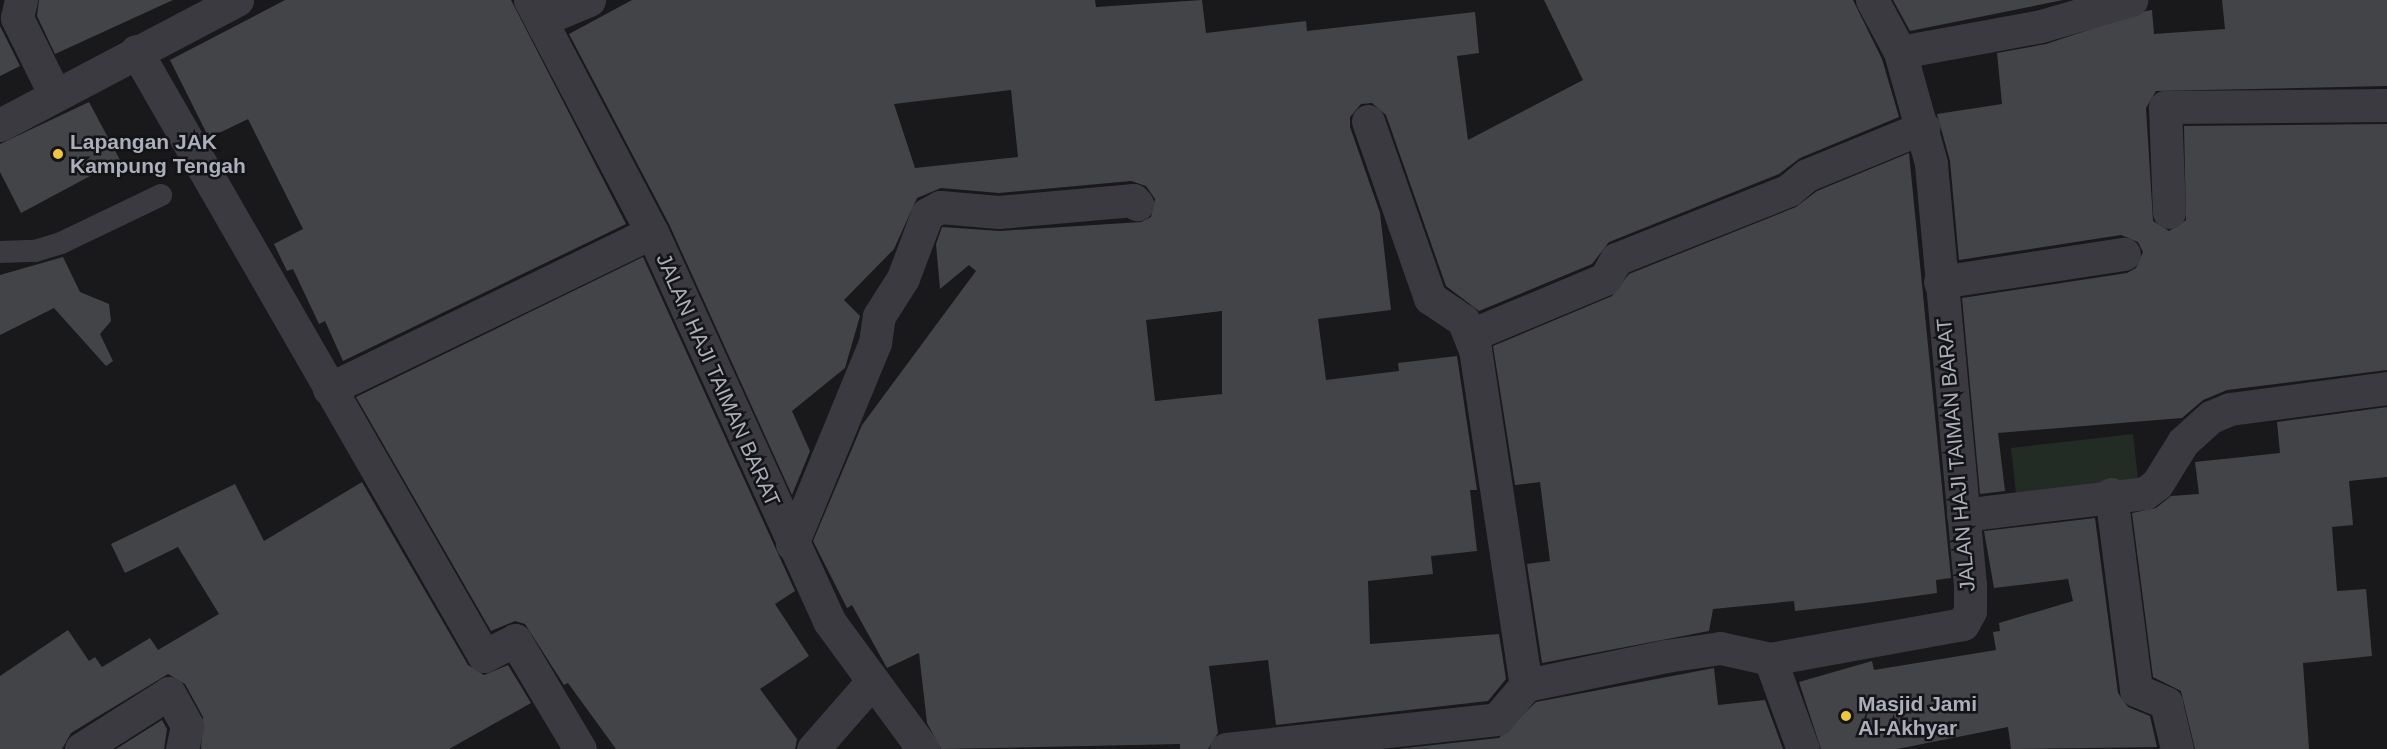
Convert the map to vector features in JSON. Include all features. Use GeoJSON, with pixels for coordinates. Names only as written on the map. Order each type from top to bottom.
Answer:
{"type":"FeatureCollection","features":[{"type":"Feature","properties":{"kind":"street"},"geometry":{"type":"LineString","coordinates":[[21,0],[17,18],[55,95]]}},
{"type":"Feature","properties":{"kind":"street"},"geometry":{"type":"LineString","coordinates":[[0,125],[136,51],[237,0]]}},
{"type":"Feature","properties":{"kind":"street"},"geometry":{"type":"LineString","coordinates":[[536,10],[589,0]]}},
{"type":"Feature","properties":{"kind":"street","name":"JALAN HAJI TAIMAN BARAT"},"geometry":{"type":"LineString","coordinates":[[1526,685],[1720,648],[1770,659],[1963,624],[1970,611],[1963,515],[1924,127],[1900,52],[1872,0]]}},
{"type":"Feature","properties":{"kind":"street"},"geometry":{"type":"LineString","coordinates":[[1900,52],[2072,19],[2131,0]]}},
{"type":"Feature","properties":{"kind":"street","name":"JALAN HAJI TAIMAN BARAT"},"geometry":{"type":"LineString","coordinates":[[536,10],[652,232],[829,621],[870,684],[922,749]]}},
{"type":"Feature","properties":{"kind":"street"},"geometry":{"type":"LineString","coordinates":[[136,51],[484,656],[515,640],[580,749]]}},
{"type":"Feature","properties":{"kind":"street"},"geometry":{"type":"LineString","coordinates":[[2169,212],[2165,107],[2387,105]]}},
{"type":"Feature","properties":{"kind":"street"},"geometry":{"type":"LineString","coordinates":[[1226,749],[1370,743],[1497,719],[1526,685],[1496,461],[1471,335],[1463,320],[1430,298],[1368,121]]}},
{"type":"Feature","properties":{"kind":"street"},"geometry":{"type":"LineString","coordinates":[[1471,335],[1605,279],[1616,259],[1789,190],[1807,175],[1924,127]]}},
{"type":"Feature","properties":{"kind":"street"},"geometry":{"type":"LineString","coordinates":[[792,544],[875,343],[879,316],[903,278],[927,214],[940,207],[999,212],[1132,200],[1137,204]]}},
{"type":"Feature","properties":{"kind":"street"},"geometry":{"type":"LineString","coordinates":[[329,389],[652,232]]}},
{"type":"Feature","properties":{"kind":"street"},"geometry":{"type":"LineString","coordinates":[[1940,282],[2124,254]]}},
{"type":"Feature","properties":{"kind":"street"},"geometry":{"type":"LineString","coordinates":[[1963,515],[2151,490],[2188,437],[2230,409],[2387,388]]}},
{"type":"Feature","properties":{"kind":"street"},"geometry":{"type":"LineString","coordinates":[[2111,494],[2136,690],[2166,704],[2177,749]]}},
{"type":"Feature","properties":{"kind":"street"},"geometry":{"type":"LineString","coordinates":[[1770,659],[1803,749]]}},
{"type":"Feature","properties":{"kind":"street"},"geometry":{"type":"LineString","coordinates":[[813,749],[870,684]]}},
{"type":"Feature","properties":{"kind":"street"},"geometry":{"type":"LineString","coordinates":[[81,749],[169,693],[187,726],[182,749]]}},
{"type":"Feature","properties":{"kind":"lane"},"geometry":{"type":"LineString","coordinates":[[0,252],[35,251],[61,243],[161,195]]}},
{"type":"Feature","properties":{"kind":"shaded area"},"geometry":{"type":"Polygon","coordinates":[[[2133,434],[2138,479],[2016,494],[2011,448],[2133,434]]]}},
{"type":"Feature","properties":{"kind":"building"},"geometry":{"type":"Polygon","coordinates":[[[39,0],[173,0],[55,54],[37,16],[39,0]]]}},
{"type":"Feature","properties":{"kind":"building"},"geometry":{"type":"Polygon","coordinates":[[[285,0],[511,0],[626,224],[343,361],[325,321],[319,324],[293,269],[287,271],[274,244],[303,229],[248,119],[209,138],[170,60],[285,0]]]}},
{"type":"Feature","properties":{"kind":"building"},"geometry":{"type":"Polygon","coordinates":[[[632,0],[1095,0],[1096,7],[1202,0],[1206,33],[1306,21],[1307,31],[1475,12],[1479,53],[1457,56],[1468,140],[1583,80],[1544,0],[1853,0],[1882,59],[1899,117],[1800,158],[1779,174],[1609,242],[1592,264],[1479,311],[1446,286],[1386,115],[1372,103],[1361,104],[1350,117],[1350,127],[1380,213],[1391,310],[1318,319],[1326,380],[1399,371],[1398,363],[1457,356],[1477,490],[1470,490],[1477,551],[1431,556],[1433,574],[1368,581],[1370,644],[1499,634],[1506,679],[1488,701],[1276,725],[1268,660],[1209,666],[1218,733],[1208,749],[1180,749],[1180,744],[941,749],[927,723],[919,653],[887,668],[852,605],[847,608],[813,541],[862,425],[976,271],[969,265],[940,289],[936,244],[942,227],[1000,231],[1141,222],[1151,217],[1155,199],[1146,186],[1131,181],[999,193],[941,188],[917,198],[894,249],[844,300],[860,316],[845,368],[792,411],[810,451],[792,495],[669,224],[569,34],[632,0]],[[1011,90],[894,104],[915,168],[1018,157],[1011,90]],[[1222,311],[1146,320],[1155,401],[1222,394],[1222,311]]]}},
{"type":"Feature","properties":{"kind":"building"},"geometry":{"type":"Polygon","coordinates":[[[1893,0],[2063,0],[1910,31],[1893,0]]]}},
{"type":"Feature","properties":{"kind":"building"},"geometry":{"type":"Polygon","coordinates":[[[2222,0],[2387,0],[2387,86],[2156,91],[2146,108],[2153,221],[2169,231],[2186,220],[2184,126],[2387,124],[2387,370],[2227,390],[2203,400],[2182,418],[1998,433],[2005,491],[1980,494],[1962,298],[2127,273],[2136,268],[2143,252],[2138,242],[2121,235],[1959,260],[1950,161],[1937,114],[2002,104],[1997,53],[2046,44],[2152,10],[2154,34],[2225,29],[2222,0]]]}},
{"type":"Feature","properties":{"kind":"building"},"geometry":{"type":"Polygon","coordinates":[[[0,26],[20,66],[0,76],[0,26]]]}},
{"type":"Feature","properties":{"kind":"building","name":"Lapangan JAK Kampung Tengah"},"geometry":{"type":"Polygon","coordinates":[[[89,102],[120,160],[21,213],[0,172],[0,144],[89,102]]]}},
{"type":"Feature","properties":{"kind":"building"},"geometry":{"type":"Polygon","coordinates":[[[1909,153],[1951,578],[1936,580],[1937,593],[1865,603],[1795,611],[1794,601],[1713,609],[1709,631],[1542,663],[1527,564],[1550,561],[1540,482],[1515,485],[1493,346],[1612,296],[1629,274],[1796,207],[1817,191],[1909,153]]]}},
{"type":"Feature","properties":{"kind":"building"},"geometry":{"type":"Polygon","coordinates":[[[63,257],[80,292],[109,304],[111,321],[100,334],[113,361],[106,366],[54,308],[0,335],[0,275],[63,257]]]}},
{"type":"Feature","properties":{"kind":"building"},"geometry":{"type":"Polygon","coordinates":[[[643,257],[795,591],[775,604],[809,656],[760,689],[797,739],[795,749],[616,749],[568,683],[564,685],[525,624],[515,621],[491,631],[356,397],[643,257]]]}},
{"type":"Feature","properties":{"kind":"building"},"geometry":{"type":"Polygon","coordinates":[[[2387,407],[2387,477],[2349,481],[2353,525],[2332,527],[2337,591],[2366,589],[2372,656],[2303,663],[2309,749],[2195,749],[2181,691],[2153,677],[2132,513],[2156,508],[2171,496],[2199,494],[2195,462],[2280,453],[2277,422],[2387,407]]]}},
{"type":"Feature","properties":{"kind":"building"},"geometry":{"type":"Polygon","coordinates":[[[362,482],[468,665],[484,675],[508,665],[531,703],[449,749],[201,749],[203,717],[185,684],[168,674],[71,733],[62,749],[0,749],[0,676],[68,630],[89,661],[95,657],[102,667],[150,638],[158,650],[219,614],[178,547],[125,573],[111,544],[235,484],[264,541],[362,482]]]}},
{"type":"Feature","properties":{"kind":"building"},"geometry":{"type":"Polygon","coordinates":[[[2095,518],[2118,693],[2128,707],[2150,716],[2157,747],[2011,749],[2008,727],[1897,749],[1821,749],[1799,682],[1872,661],[1874,670],[1996,650],[1993,632],[2000,631],[1999,623],[2073,601],[2068,579],[1994,588],[1984,531],[2095,518]]]}},
{"type":"Feature","properties":{"kind":"building"},"geometry":{"type":"Polygon","coordinates":[[[1714,668],[1718,705],[1765,700],[1783,749],[1396,749],[1499,738],[1536,702],[1714,668]]]}},
{"type":"Feature","properties":{"kind":"building"},"geometry":{"type":"Polygon","coordinates":[[[162,720],[167,729],[164,749],[116,749],[162,720]]]}},
{"type":"Feature","properties":{"kind":"place","name":"Lapangan JAK Kampung Tengah"},"geometry":{"type":"Point","coordinates":[58,154]}},
{"type":"Feature","properties":{"kind":"place","name":"Masjid Jami Al-Akhyar"},"geometry":{"type":"Point","coordinates":[1846,716]}}]}
